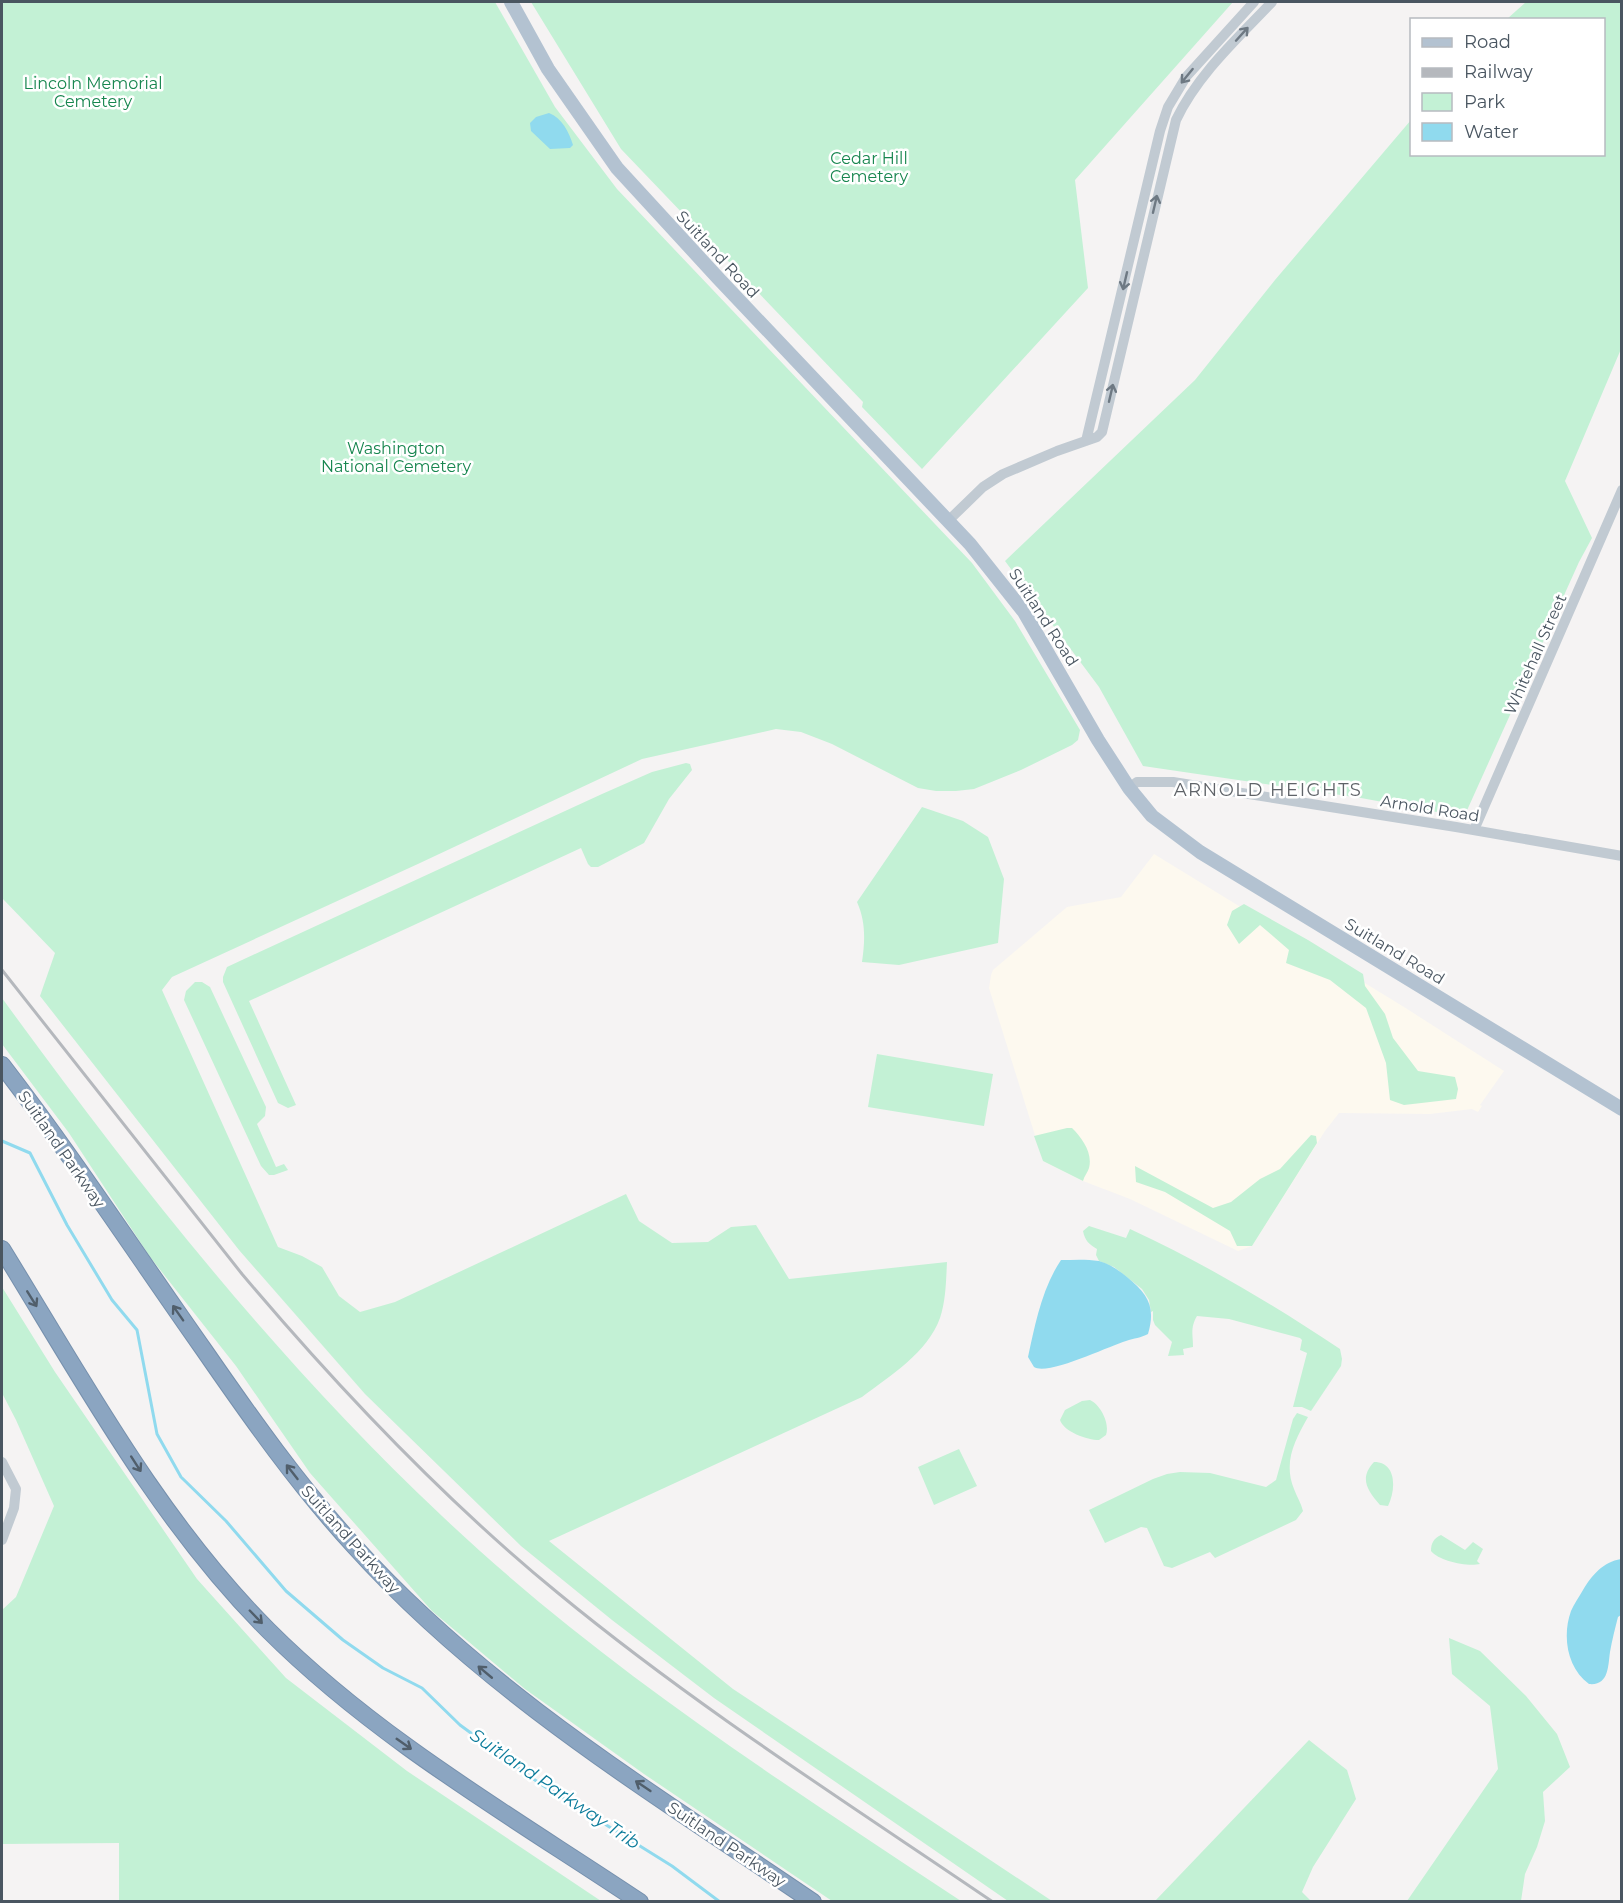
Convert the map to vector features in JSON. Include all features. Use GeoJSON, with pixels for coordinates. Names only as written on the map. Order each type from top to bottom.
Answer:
{"type":"FeatureCollection","features":[{"type":"Feature","properties":{"kind":"highway","name":"Suitland Parkway"},"geometry":{"type":"LineString","coordinates":[[2,1065],[255,1422],[314,1500],[374,1568],[453,1644],[537,1712],[813,1902]]}},
{"type":"Feature","properties":{"kind":"highway"},"geometry":{"type":"LineString","coordinates":[[2,1249],[163,1503],[207,1561],[267,1629],[327,1684],[391,1735],[640,1902]]}},
{"type":"Feature","properties":{"kind":"main road","name":"Suitland Road"},"geometry":{"type":"LineString","coordinates":[[511,2],[548,69],[617,168],[948,520],[994,572],[1024,612],[1103,748],[1129,788],[1152,816],[1200,852],[1622,1109]]}},
{"type":"Feature","properties":{"kind":"street"},"geometry":{"type":"LineString","coordinates":[[1086,441],[1160,131],[1168,107],[1186,77],[1254,2]]}},
{"type":"Feature","properties":{"kind":"street"},"geometry":{"type":"LineString","coordinates":[[948,520],[983,487],[1003,474],[1097,437],[1102,432],[1176,120],[1190,94],[1207,72],[1272,2]]}},
{"type":"Feature","properties":{"kind":"street","name":"Whitehall Street"},"geometry":{"type":"LineString","coordinates":[[1474,830],[1622,490]]}},
{"type":"Feature","properties":{"kind":"street","name":"Arnold Road"},"geometry":{"type":"LineString","coordinates":[[1129,788],[1137,782],[1173,782],[1622,856]]}},
{"type":"Feature","properties":{"kind":"street"},"geometry":{"type":"LineString","coordinates":[[2,1462],[16,1489],[14,1508],[2,1539]]}},
{"type":"Feature","properties":{"kind":"shaded area"},"geometry":{"type":"Polygon","coordinates":[[[1154,854],[1504,1071],[1480,1105],[1482,1106],[1478,1112],[1472,1109],[1430,1114],[1339,1113],[1325,1131],[1252,1246],[1238,1251],[1130,1199],[1083,1181],[1043,1161],[989,988],[991,975],[993,970],[1067,907],[1121,897],[1154,854]]]}},
{"type":"Feature","properties":{"kind":"green space","name":"Washington National Cemetery"},"geometry":{"type":"Polygon","coordinates":[[[2,2],[495,2],[555,107],[617,189],[972,563],[1015,621],[1080,730],[1078,740],[1072,745],[1021,770],[974,789],[956,791],[918,788],[832,744],[801,732],[776,729],[642,759],[172,977],[162,990],[278,1247],[322,1267],[339,1296],[360,1312],[395,1302],[626,1194],[639,1221],[672,1243],[708,1242],[731,1227],[756,1225],[789,1279],[947,1262],[940,1318],[927,1342],[896,1372],[862,1397],[549,1541],[733,1689],[1052,1901],[1008,1901],[714,1698],[612,1620],[521,1546],[365,1394],[239,1250],[40,996],[55,953],[2,898],[2,2]]]}},
{"type":"Feature","properties":{"kind":"green space","name":"Cedar Hill Cemetery"},"geometry":{"type":"Polygon","coordinates":[[[531,2],[1233,2],[1075,180],[1088,288],[922,469],[862,407],[863,402],[621,149],[531,2]]]}},
{"type":"Feature","properties":{"kind":"green space"},"geometry":{"type":"Polygon","coordinates":[[[1526,2],[1621,2],[1621,349],[1565,481],[1592,538],[1579,562],[1464,817],[1361,798],[1143,766],[1099,687],[1005,561],[1195,380],[1275,280],[1410,121],[1410,156],[1605,156],[1605,18],[1508,18],[1526,2]]]}},
{"type":"Feature","properties":{"kind":"green space"},"geometry":{"type":"Polygon","coordinates":[[[686,763],[690,764],[692,770],[669,799],[644,843],[598,867],[591,867],[588,864],[581,848],[249,1001],[296,1105],[288,1108],[278,1103],[223,982],[227,967],[602,794],[652,772],[686,763]]]}},
{"type":"Feature","properties":{"kind":"green space"},"geometry":{"type":"Polygon","coordinates":[[[922,807],[963,821],[988,837],[1004,879],[998,943],[899,965],[862,962],[864,932],[857,902],[922,807]]]}},
{"type":"Feature","properties":{"kind":"green space"},"geometry":{"type":"Polygon","coordinates":[[[1244,904],[1363,974],[1365,986],[1385,1014],[1393,1038],[1418,1071],[1455,1077],[1458,1089],[1456,1099],[1404,1105],[1390,1100],[1386,1063],[1366,1008],[1330,980],[1286,963],[1289,950],[1260,925],[1239,944],[1227,925],[1232,911],[1244,904]]]}},
{"type":"Feature","properties":{"kind":"green space"},"geometry":{"type":"Polygon","coordinates":[[[195,982],[202,982],[210,987],[266,1107],[265,1116],[257,1124],[276,1167],[284,1164],[288,1170],[269,1175],[261,1166],[184,1000],[186,991],[195,982]]]}},
{"type":"Feature","properties":{"kind":"green space"},"geometry":{"type":"Polygon","coordinates":[[[2,998],[104,1134],[210,1268],[322,1395],[442,1516],[564,1622],[628,1672],[759,1766],[961,1901],[832,1901],[644,1774],[525,1689],[432,1611],[310,1473],[236,1366],[150,1257],[69,1133],[2,1044],[2,998]]]}},
{"type":"Feature","properties":{"kind":"green space"},"geometry":{"type":"Polygon","coordinates":[[[877,1054],[993,1074],[984,1126],[868,1107],[877,1054]]]}},
{"type":"Feature","properties":{"kind":"green space"},"geometry":{"type":"Polygon","coordinates":[[[1072,1128],[1076,1132],[1088,1151],[1089,1168],[1083,1181],[1043,1161],[1034,1136],[1072,1128]]]}},
{"type":"Feature","properties":{"kind":"green space"},"geometry":{"type":"Polygon","coordinates":[[[1311,1135],[1316,1136],[1317,1143],[1252,1246],[1237,1246],[1230,1231],[1165,1192],[1136,1182],[1135,1166],[1213,1208],[1231,1202],[1260,1179],[1280,1169],[1311,1135]]]}},
{"type":"Feature","properties":{"kind":"green space"},"geometry":{"type":"Polygon","coordinates":[[[1089,1226],[1126,1238],[1130,1229],[1157,1242],[1237,1285],[1340,1349],[1341,1366],[1311,1411],[1302,1407],[1293,1407],[1307,1353],[1300,1350],[1302,1340],[1300,1338],[1229,1319],[1197,1316],[1193,1328],[1193,1347],[1183,1349],[1184,1355],[1168,1356],[1172,1342],[1155,1325],[1149,1300],[1142,1289],[1114,1267],[1099,1261],[1096,1255],[1097,1249],[1088,1242],[1083,1231],[1089,1226]]]}},
{"type":"Feature","properties":{"kind":"green space"},"geometry":{"type":"Polygon","coordinates":[[[2,1287],[55,1372],[197,1579],[286,1678],[407,1771],[601,1901],[119,1901],[119,1843],[2,1844],[2,1610],[16,1597],[54,1506],[2,1393],[2,1287]]]}},
{"type":"Feature","properties":{"kind":"green space"},"geometry":{"type":"Polygon","coordinates":[[[1090,1400],[1098,1406],[1106,1420],[1106,1435],[1099,1440],[1088,1439],[1076,1434],[1066,1428],[1060,1420],[1065,1410],[1082,1401],[1090,1400]]]}},
{"type":"Feature","properties":{"kind":"green space"},"geometry":{"type":"Polygon","coordinates":[[[1297,1413],[1308,1417],[1295,1443],[1290,1460],[1291,1479],[1303,1511],[1296,1520],[1215,1558],[1210,1552],[1172,1568],[1164,1566],[1147,1528],[1141,1527],[1105,1543],[1089,1510],[1167,1474],[1210,1473],[1266,1487],[1276,1480],[1293,1419],[1297,1413]]]}},
{"type":"Feature","properties":{"kind":"green space"},"geometry":{"type":"Polygon","coordinates":[[[959,1449],[977,1486],[934,1505],[918,1467],[959,1449]]]}},
{"type":"Feature","properties":{"kind":"green space"},"geometry":{"type":"Polygon","coordinates":[[[1374,1462],[1382,1463],[1387,1467],[1393,1478],[1391,1500],[1388,1506],[1380,1505],[1366,1484],[1367,1473],[1374,1462]]]}},
{"type":"Feature","properties":{"kind":"green space"},"geometry":{"type":"Polygon","coordinates":[[[1441,1535],[1465,1550],[1473,1542],[1483,1549],[1477,1561],[1480,1564],[1468,1565],[1435,1555],[1431,1551],[1432,1546],[1435,1539],[1441,1535]]]}},
{"type":"Feature","properties":{"kind":"green space"},"geometry":{"type":"Polygon","coordinates":[[[1449,1638],[1480,1651],[1526,1696],[1557,1734],[1570,1767],[1543,1792],[1545,1821],[1525,1874],[1521,1901],[1407,1901],[1498,1769],[1490,1706],[1452,1674],[1449,1638]]]}},
{"type":"Feature","properties":{"kind":"green space"},"geometry":{"type":"Polygon","coordinates":[[[1309,1740],[1347,1770],[1356,1799],[1313,1867],[1302,1892],[1311,1901],[1155,1901],[1309,1740]]]}},
{"type":"Feature","properties":{"kind":"water"},"geometry":{"type":"Polygon","coordinates":[[[549,113],[558,118],[567,130],[573,145],[570,148],[550,149],[531,131],[530,123],[536,117],[549,113]]]}},
{"type":"Feature","properties":{"kind":"water"},"geometry":{"type":"Polygon","coordinates":[[[1061,1260],[1099,1261],[1127,1277],[1140,1289],[1148,1302],[1151,1316],[1148,1334],[1065,1364],[1041,1369],[1034,1367],[1028,1357],[1037,1320],[1049,1282],[1061,1260]]]}},
{"type":"Feature","properties":{"kind":"water"},"geometry":{"type":"Polygon","coordinates":[[[1621,1559],[1621,1615],[1618,1617],[1608,1669],[1600,1682],[1589,1684],[1576,1669],[1568,1651],[1568,1621],[1571,1611],[1594,1574],[1603,1566],[1621,1559]]]}},
{"type":"Feature","properties":{"kind":"waterway","name":"Suitland Parkway Trib"},"geometry":{"type":"LineString","coordinates":[[2,1141],[30,1153],[67,1225],[112,1300],[137,1330],[157,1434],[181,1477],[226,1521],[286,1591],[343,1640],[383,1668],[422,1688],[460,1725],[539,1783],[672,1866],[720,1902]]}},
{"type":"Feature","properties":{"kind":"railway"},"geometry":{"type":"LineString","coordinates":[[2,970],[242,1274],[354,1400],[473,1519],[558,1593],[663,1675],[993,1902]]}},
{"type":"Feature","properties":{"kind":"district","name":"ARNOLD HEIGHTS"},"geometry":{"type":"Point","coordinates":[1268,790]}},
{"type":"Feature","properties":{"kind":"park label","name":"Lincoln Memorial Cemetery"},"geometry":{"type":"Point","coordinates":[93,92]}}]}
